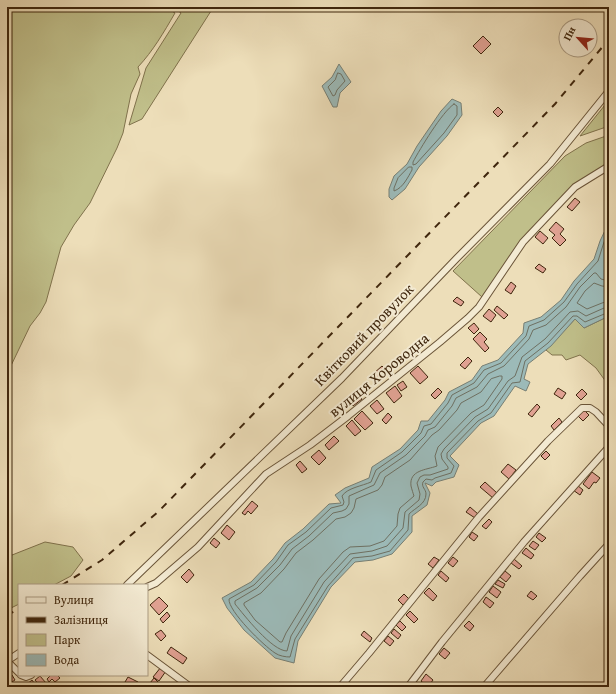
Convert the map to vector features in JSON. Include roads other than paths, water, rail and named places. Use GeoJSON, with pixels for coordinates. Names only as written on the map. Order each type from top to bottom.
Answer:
{"type":"FeatureCollection","features":[{"type":"Feature","properties":{"kind":"street","name":"Квітковий провулок"},"geometry":{"type":"LineString","coordinates":[[128,584],[342,378],[550,164],[609,91]]}},
{"type":"Feature","properties":{"kind":"street","name":"вулиця Хороводна"},"geometry":{"type":"LineString","coordinates":[[148,587],[156,583],[198,547],[266,474],[310,445],[348,416],[468,318],[479,307],[523,242],[574,187],[609,166]]}},
{"type":"Feature","properties":{"kind":"street"},"geometry":{"type":"LineString","coordinates":[[340,687],[369,654],[479,517],[548,441],[582,408],[590,408],[596,412],[609,426]]}},
{"type":"Feature","properties":{"kind":"street"},"geometry":{"type":"LineString","coordinates":[[408,687],[442,642],[524,542],[609,447]]}},
{"type":"Feature","properties":{"kind":"street"},"geometry":{"type":"LineString","coordinates":[[484,687],[609,544]]}},
{"type":"Feature","properties":{"kind":"street"},"geometry":{"type":"LineString","coordinates":[[18,654],[7,661],[18,672]]}},
{"type":"Feature","properties":{"kind":"street"},"geometry":{"type":"LineString","coordinates":[[148,656],[189,686]]}},
{"type":"Feature","properties":{"kind":"water"},"geometry":{"type":"Polygon","coordinates":[[[339,64],[351,82],[340,93],[337,107],[333,107],[322,86],[332,77],[339,64]]]}},
{"type":"Feature","properties":{"kind":"water"},"geometry":{"type":"Polygon","coordinates":[[[452,99],[461,103],[462,115],[447,136],[419,167],[405,189],[392,200],[389,197],[389,189],[394,176],[407,164],[417,146],[441,111],[452,99]]]}},
{"type":"Feature","properties":{"kind":"water"},"geometry":{"type":"Polygon","coordinates":[[[609,222],[609,260],[605,271],[609,272],[609,316],[584,328],[575,319],[551,346],[528,364],[524,379],[530,382],[526,391],[515,386],[494,416],[481,423],[450,456],[459,465],[454,477],[436,482],[432,486],[425,483],[430,493],[427,505],[412,516],[412,532],[392,554],[373,560],[355,562],[331,587],[298,641],[294,663],[275,658],[244,630],[227,608],[222,598],[251,582],[273,559],[285,543],[303,529],[329,504],[341,503],[335,495],[345,488],[369,478],[372,467],[400,449],[418,430],[421,421],[428,421],[445,400],[449,392],[472,380],[482,366],[498,360],[523,333],[524,323],[541,317],[561,300],[574,281],[594,259],[600,241],[609,222]]]}},
{"type":"Feature","properties":{"kind":"railway"},"geometry":{"type":"LineString","coordinates":[[64,584],[102,560],[159,511],[555,104],[609,39]]}},
{"type":"Feature","properties":{"kind":"railway"},"geometry":{"type":"LineString","coordinates":[[7,615],[18,610]]}}]}
